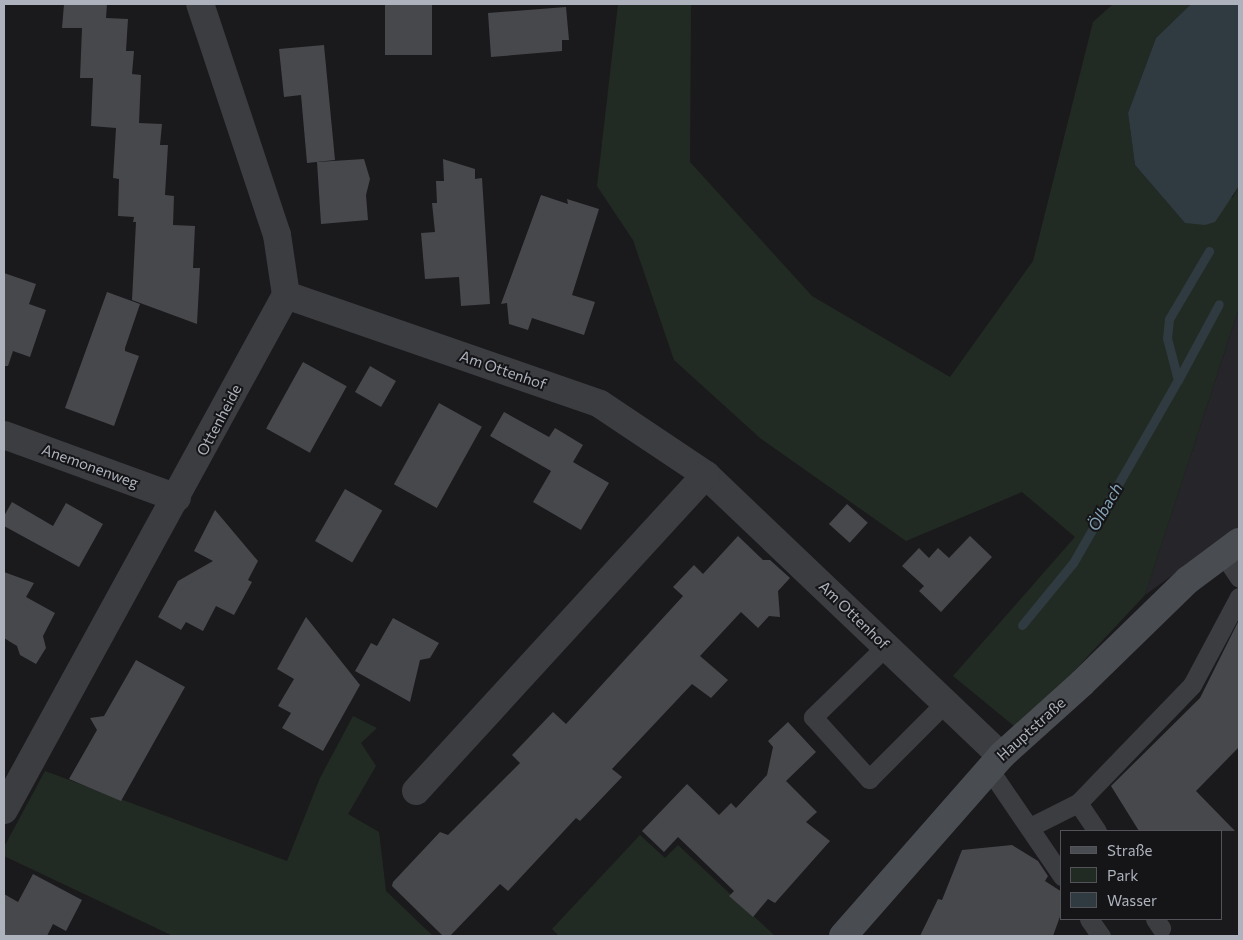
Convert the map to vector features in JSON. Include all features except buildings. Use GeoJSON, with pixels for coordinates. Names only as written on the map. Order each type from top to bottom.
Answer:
{"type":"FeatureCollection","features":[{"type":"Feature","properties":{"kind":"main road","name":"Hauptstraße"},"geometry":{"type":"LineString","coordinates":[[843,936],[995,762],[1082,684],[1188,580],[1231,548]]}},
{"type":"Feature","properties":{"kind":"street"},"geometry":{"type":"LineString","coordinates":[[200,4],[277,235],[286,295]]}},
{"type":"Feature","properties":{"kind":"street","name":"Am Ottenhof"},"geometry":{"type":"LineString","coordinates":[[286,295],[600,404],[706,475],[945,703],[995,762]]}},
{"type":"Feature","properties":{"kind":"street","name":"Ottenheide"},"geometry":{"type":"LineString","coordinates":[[4,810],[177,498],[286,295]]}},
{"type":"Feature","properties":{"kind":"street","name":"Anemonenweg"},"geometry":{"type":"LineString","coordinates":[[4,435],[177,498]]}},
{"type":"Feature","properties":{"kind":"street"},"geometry":{"type":"LineString","coordinates":[[416,791],[706,475]]}},
{"type":"Feature","properties":{"kind":"lane"},"geometry":{"type":"LineString","coordinates":[[1231,548],[1239,578]]}},
{"type":"Feature","properties":{"kind":"lane"},"geometry":{"type":"LineString","coordinates":[[1030,828],[1078,803],[1192,684],[1239,597]]}},
{"type":"Feature","properties":{"kind":"lane"},"geometry":{"type":"LineString","coordinates":[[886,646],[813,716],[869,779],[945,703]]}},
{"type":"Feature","properties":{"kind":"lane"},"geometry":{"type":"LineString","coordinates":[[995,762],[1030,828],[1060,873]]}},
{"type":"Feature","properties":{"kind":"lane"},"geometry":{"type":"LineString","coordinates":[[1078,803],[1096,830]]}},
{"type":"Feature","properties":{"kind":"lane"},"geometry":{"type":"LineString","coordinates":[[1091,920],[1101,936]]}},
{"type":"Feature","properties":{"kind":"shaded area"},"geometry":{"type":"Polygon","coordinates":[[[1239,308],[1239,527],[1145,595],[1228,342],[1239,308]]]}},
{"type":"Feature","properties":{"kind":"green space"},"geometry":{"type":"Polygon","coordinates":[[[618,4],[691,4],[690,162],[812,296],[950,377],[1033,261],[1093,22],[1113,4],[1191,4],[1156,38],[1128,113],[1135,165],[1185,223],[1233,197],[1239,186],[1239,308],[1145,595],[1019,730],[953,676],[1075,537],[1022,492],[906,541],[760,438],[674,360],[633,240],[597,186],[618,4]]]}},
{"type":"Feature","properties":{"kind":"green space"},"geometry":{"type":"Polygon","coordinates":[[[353,716],[377,728],[361,743],[376,766],[348,814],[379,832],[386,891],[433,936],[173,936],[4,856],[4,847],[45,771],[287,861],[320,778],[353,716]]]}},
{"type":"Feature","properties":{"kind":"green space"},"geometry":{"type":"Polygon","coordinates":[[[640,835],[665,858],[678,845],[775,936],[559,936],[552,929],[640,835]]]}},
{"type":"Feature","properties":{"kind":"water"},"geometry":{"type":"Polygon","coordinates":[[[1191,4],[1239,4],[1239,186],[1215,222],[1205,225],[1185,223],[1135,165],[1128,113],[1156,38],[1191,4]]]}},
{"type":"Feature","properties":{"kind":"waterway","name":"Ölbach"},"geometry":{"type":"LineString","coordinates":[[1022,625],[1073,563],[1178,380],[1167,338],[1169,319],[1209,251]]}},
{"type":"Feature","properties":{"kind":"waterway","name":"Ölbach"},"geometry":{"type":"LineString","coordinates":[[1178,380],[1219,304]]}}]}
